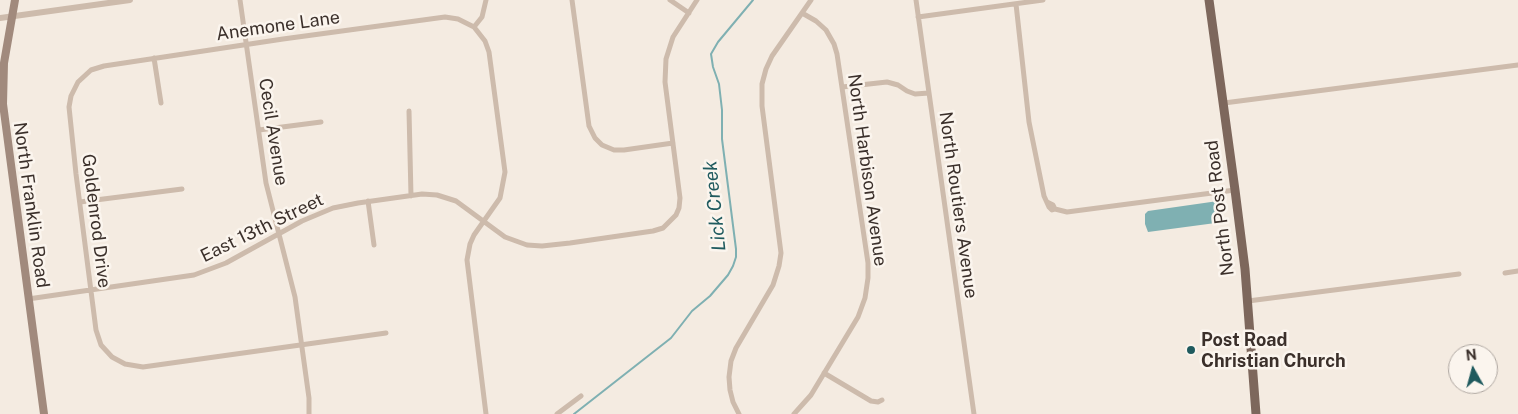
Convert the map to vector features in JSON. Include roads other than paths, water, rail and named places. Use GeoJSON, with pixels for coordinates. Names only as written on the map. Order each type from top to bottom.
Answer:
{"type":"FeatureCollection","features":[{"type":"Feature","properties":{"kind":"main road","name":"North Franklin Road"},"geometry":{"type":"LineString","coordinates":[[15,0],[4,63],[3,104],[44,414]]}},
{"type":"Feature","properties":{"kind":"main road","name":"North Post Road"},"geometry":{"type":"LineString","coordinates":[[1209,0],[1224,103],[1248,301],[1256,414]]}},
{"type":"Feature","properties":{"kind":"street"},"geometry":{"type":"LineString","coordinates":[[0,18],[130,0]]}},
{"type":"Feature","properties":{"kind":"street","name":"Cecil Avenue"},"geometry":{"type":"LineString","coordinates":[[240,0],[267,188],[293,287],[309,414]]}},
{"type":"Feature","properties":{"kind":"street"},"geometry":{"type":"LineString","coordinates":[[486,0],[482,17],[474,27],[482,36],[489,50],[506,174],[500,198],[472,240],[467,262],[486,414]]}},
{"type":"Feature","properties":{"kind":"street"},"geometry":{"type":"LineString","coordinates":[[572,0],[590,126],[595,138],[602,145],[614,150],[673,143],[665,82],[665,64],[671,42],[697,0]]}},
{"type":"Feature","properties":{"kind":"street"},"geometry":{"type":"LineString","coordinates":[[670,0],[689,13]]}},
{"type":"Feature","properties":{"kind":"street"},"geometry":{"type":"LineString","coordinates":[[740,414],[733,402],[730,390],[731,362],[736,348],[771,290],[777,276],[780,261],[780,240],[762,106],[762,84],[774,54],[811,0]]}},
{"type":"Feature","properties":{"kind":"street","name":"North Routiers Avenue"},"geometry":{"type":"LineString","coordinates":[[916,0],[974,414]]}},
{"type":"Feature","properties":{"kind":"street"},"geometry":{"type":"LineString","coordinates":[[918,17],[1043,0]]}},
{"type":"Feature","properties":{"kind":"street"},"geometry":{"type":"LineString","coordinates":[[1016,4],[1027,115],[1050,208],[1067,212],[1235,190]]}},
{"type":"Feature","properties":{"kind":"street","name":"North Harbison Avenue"},"geometry":{"type":"LineString","coordinates":[[794,414],[808,400],[860,313],[868,281],[868,263],[837,54],[831,39],[820,25],[802,13]]}},
{"type":"Feature","properties":{"kind":"street","name":"Anemone Lane"},"geometry":{"type":"LineString","coordinates":[[87,73],[104,66],[154,58],[445,17],[458,19],[474,27]]}},
{"type":"Feature","properties":{"kind":"street"},"geometry":{"type":"LineString","coordinates":[[154,58],[161,103]]}},
{"type":"Feature","properties":{"kind":"street"},"geometry":{"type":"LineString","coordinates":[[1224,103],[1518,65]]}},
{"type":"Feature","properties":{"kind":"street","name":"Goldenrod Drive"},"geometry":{"type":"LineString","coordinates":[[87,73],[74,89],[69,107],[96,330],[99,340],[108,353],[125,364],[145,367],[301,345]]}},
{"type":"Feature","properties":{"kind":"street"},"geometry":{"type":"LineString","coordinates":[[842,87],[887,82],[898,85],[908,92],[915,94],[929,93]]}},
{"type":"Feature","properties":{"kind":"street"},"geometry":{"type":"LineString","coordinates":[[409,110],[411,196]]}},
{"type":"Feature","properties":{"kind":"street"},"geometry":{"type":"LineString","coordinates":[[259,130],[321,122]]}},
{"type":"Feature","properties":{"kind":"street","name":"East 13th Street"},"geometry":{"type":"LineString","coordinates":[[28,299],[189,276],[228,262],[321,213],[341,206],[411,196],[432,194],[456,200],[510,240],[522,244],[537,246],[653,231],[663,228],[670,223],[677,213],[680,200],[673,143]]}},
{"type":"Feature","properties":{"kind":"street"},"geometry":{"type":"LineString","coordinates":[[80,202],[182,189]]}},
{"type":"Feature","properties":{"kind":"street"},"geometry":{"type":"LineString","coordinates":[[368,201],[374,245]]}},
{"type":"Feature","properties":{"kind":"street"},"geometry":{"type":"LineString","coordinates":[[1505,273],[1518,271]]}},
{"type":"Feature","properties":{"kind":"street"},"geometry":{"type":"LineString","coordinates":[[1248,301],[1459,274]]}},
{"type":"Feature","properties":{"kind":"street"},"geometry":{"type":"LineString","coordinates":[[301,345],[386,334]]}},
{"type":"Feature","properties":{"kind":"street"},"geometry":{"type":"LineString","coordinates":[[824,373],[871,401],[878,402],[882,400]]}},
{"type":"Feature","properties":{"kind":"street"},"geometry":{"type":"LineString","coordinates":[[557,414],[582,396]]}},
{"type":"Feature","properties":{"kind":"water"},"geometry":{"type":"Polygon","coordinates":[[[1218,201],[1223,209],[1223,222],[1148,232],[1145,224],[1145,214],[1148,211],[1218,201]]]}},
{"type":"Feature","properties":{"kind":"waterway","name":"Lick Creek"},"geometry":{"type":"LineString","coordinates":[[574,414],[671,338],[692,311],[710,296],[728,275],[733,266],[736,249],[722,139],[722,110],[719,84],[711,54],[718,42],[753,0]]}},
{"type":"Feature","properties":{"kind":"place","name":"Post Road Christian Church"},"geometry":{"type":"Point","coordinates":[1191,350]}}]}
